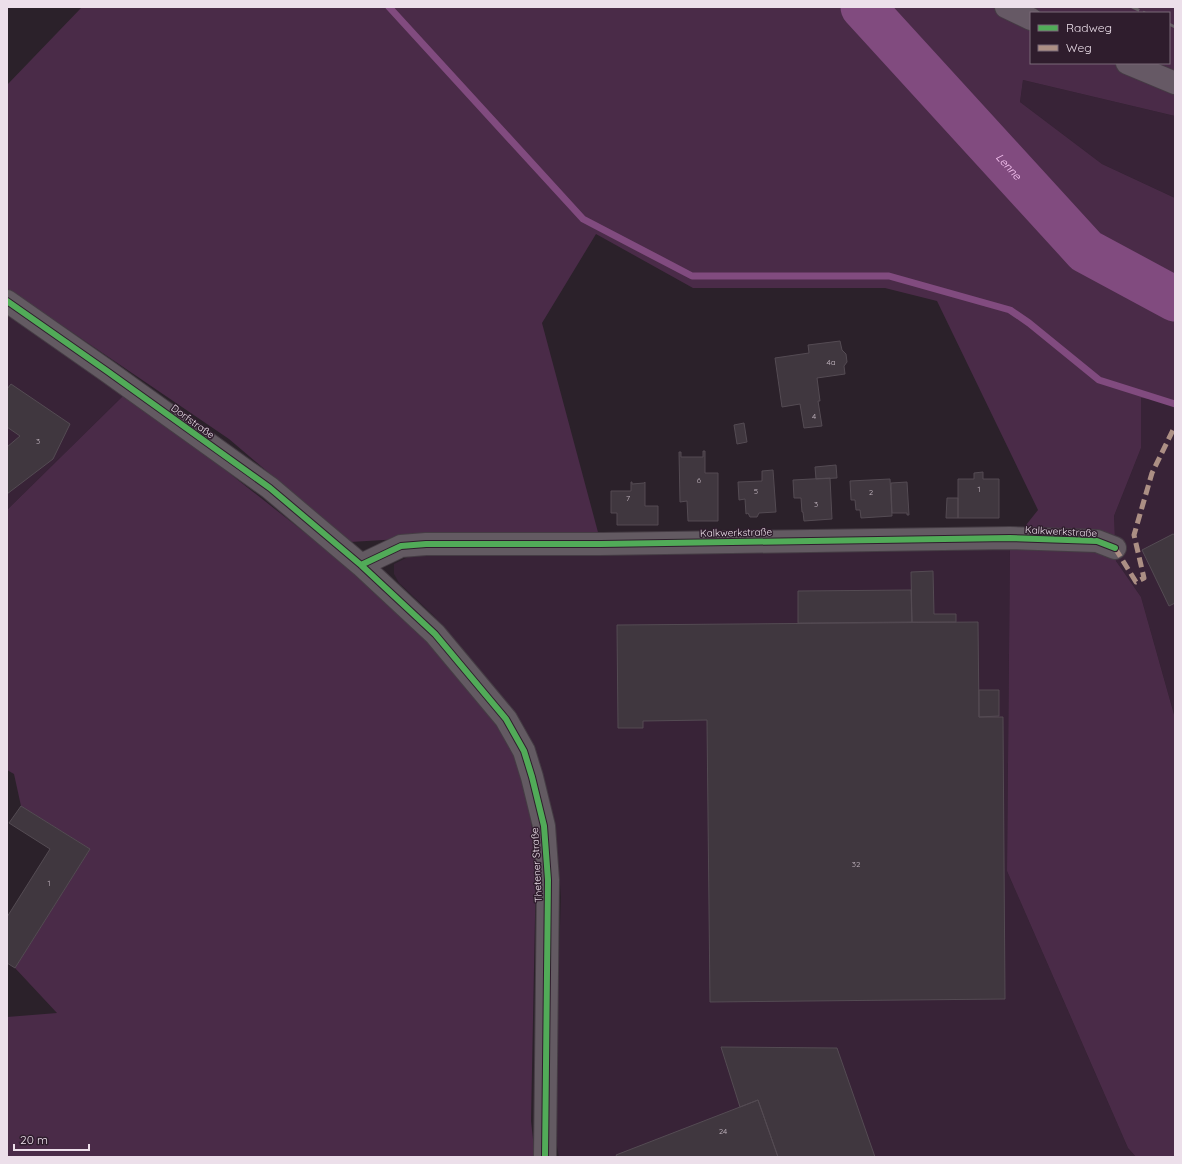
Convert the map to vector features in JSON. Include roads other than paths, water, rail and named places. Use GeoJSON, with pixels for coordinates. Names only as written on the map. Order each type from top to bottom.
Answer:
{"type":"FeatureCollection","features":[{"type":"Feature","properties":{"kind":"main road"},"geometry":{"type":"LineString","coordinates":[[1006,7],[1030,19]]}},
{"type":"Feature","properties":{"kind":"main road"},"geometry":{"type":"LineString","coordinates":[[1129,64],[1175,83]]}},
{"type":"Feature","properties":{"kind":"street","name":"Dorfstraße"},"geometry":{"type":"LineString","coordinates":[[7,301],[270,488],[361,565]]}},
{"type":"Feature","properties":{"kind":"street","name":"Kalkwerkstraße"},"geometry":{"type":"LineString","coordinates":[[361,565],[401,546],[426,544],[601,544],[1010,538],[1097,541],[1115,548]]}},
{"type":"Feature","properties":{"kind":"street","name":"Thetener Straße"},"geometry":{"type":"LineString","coordinates":[[361,565],[435,634],[506,719],[524,751],[544,826],[548,880],[545,1157]]}},
{"type":"Feature","properties":{"kind":"waterway"},"geometry":{"type":"LineString","coordinates":[[389,7],[583,219],[692,276],[889,276],[1010,310],[1029,323],[1099,380],[1175,404]]}},
{"type":"Feature","properties":{"kind":"waterway","name":"Lenne"},"geometry":{"type":"LineString","coordinates":[[863,7],[1086,251],[1175,299]]}},
{"type":"Feature","properties":{"kind":"railway"},"geometry":{"type":"LineString","coordinates":[[1132,7],[1143,12]]}},
{"type":"Feature","properties":{"kind":"railway"},"geometry":{"type":"LineString","coordinates":[[1170,24],[1175,27]]}}]}
